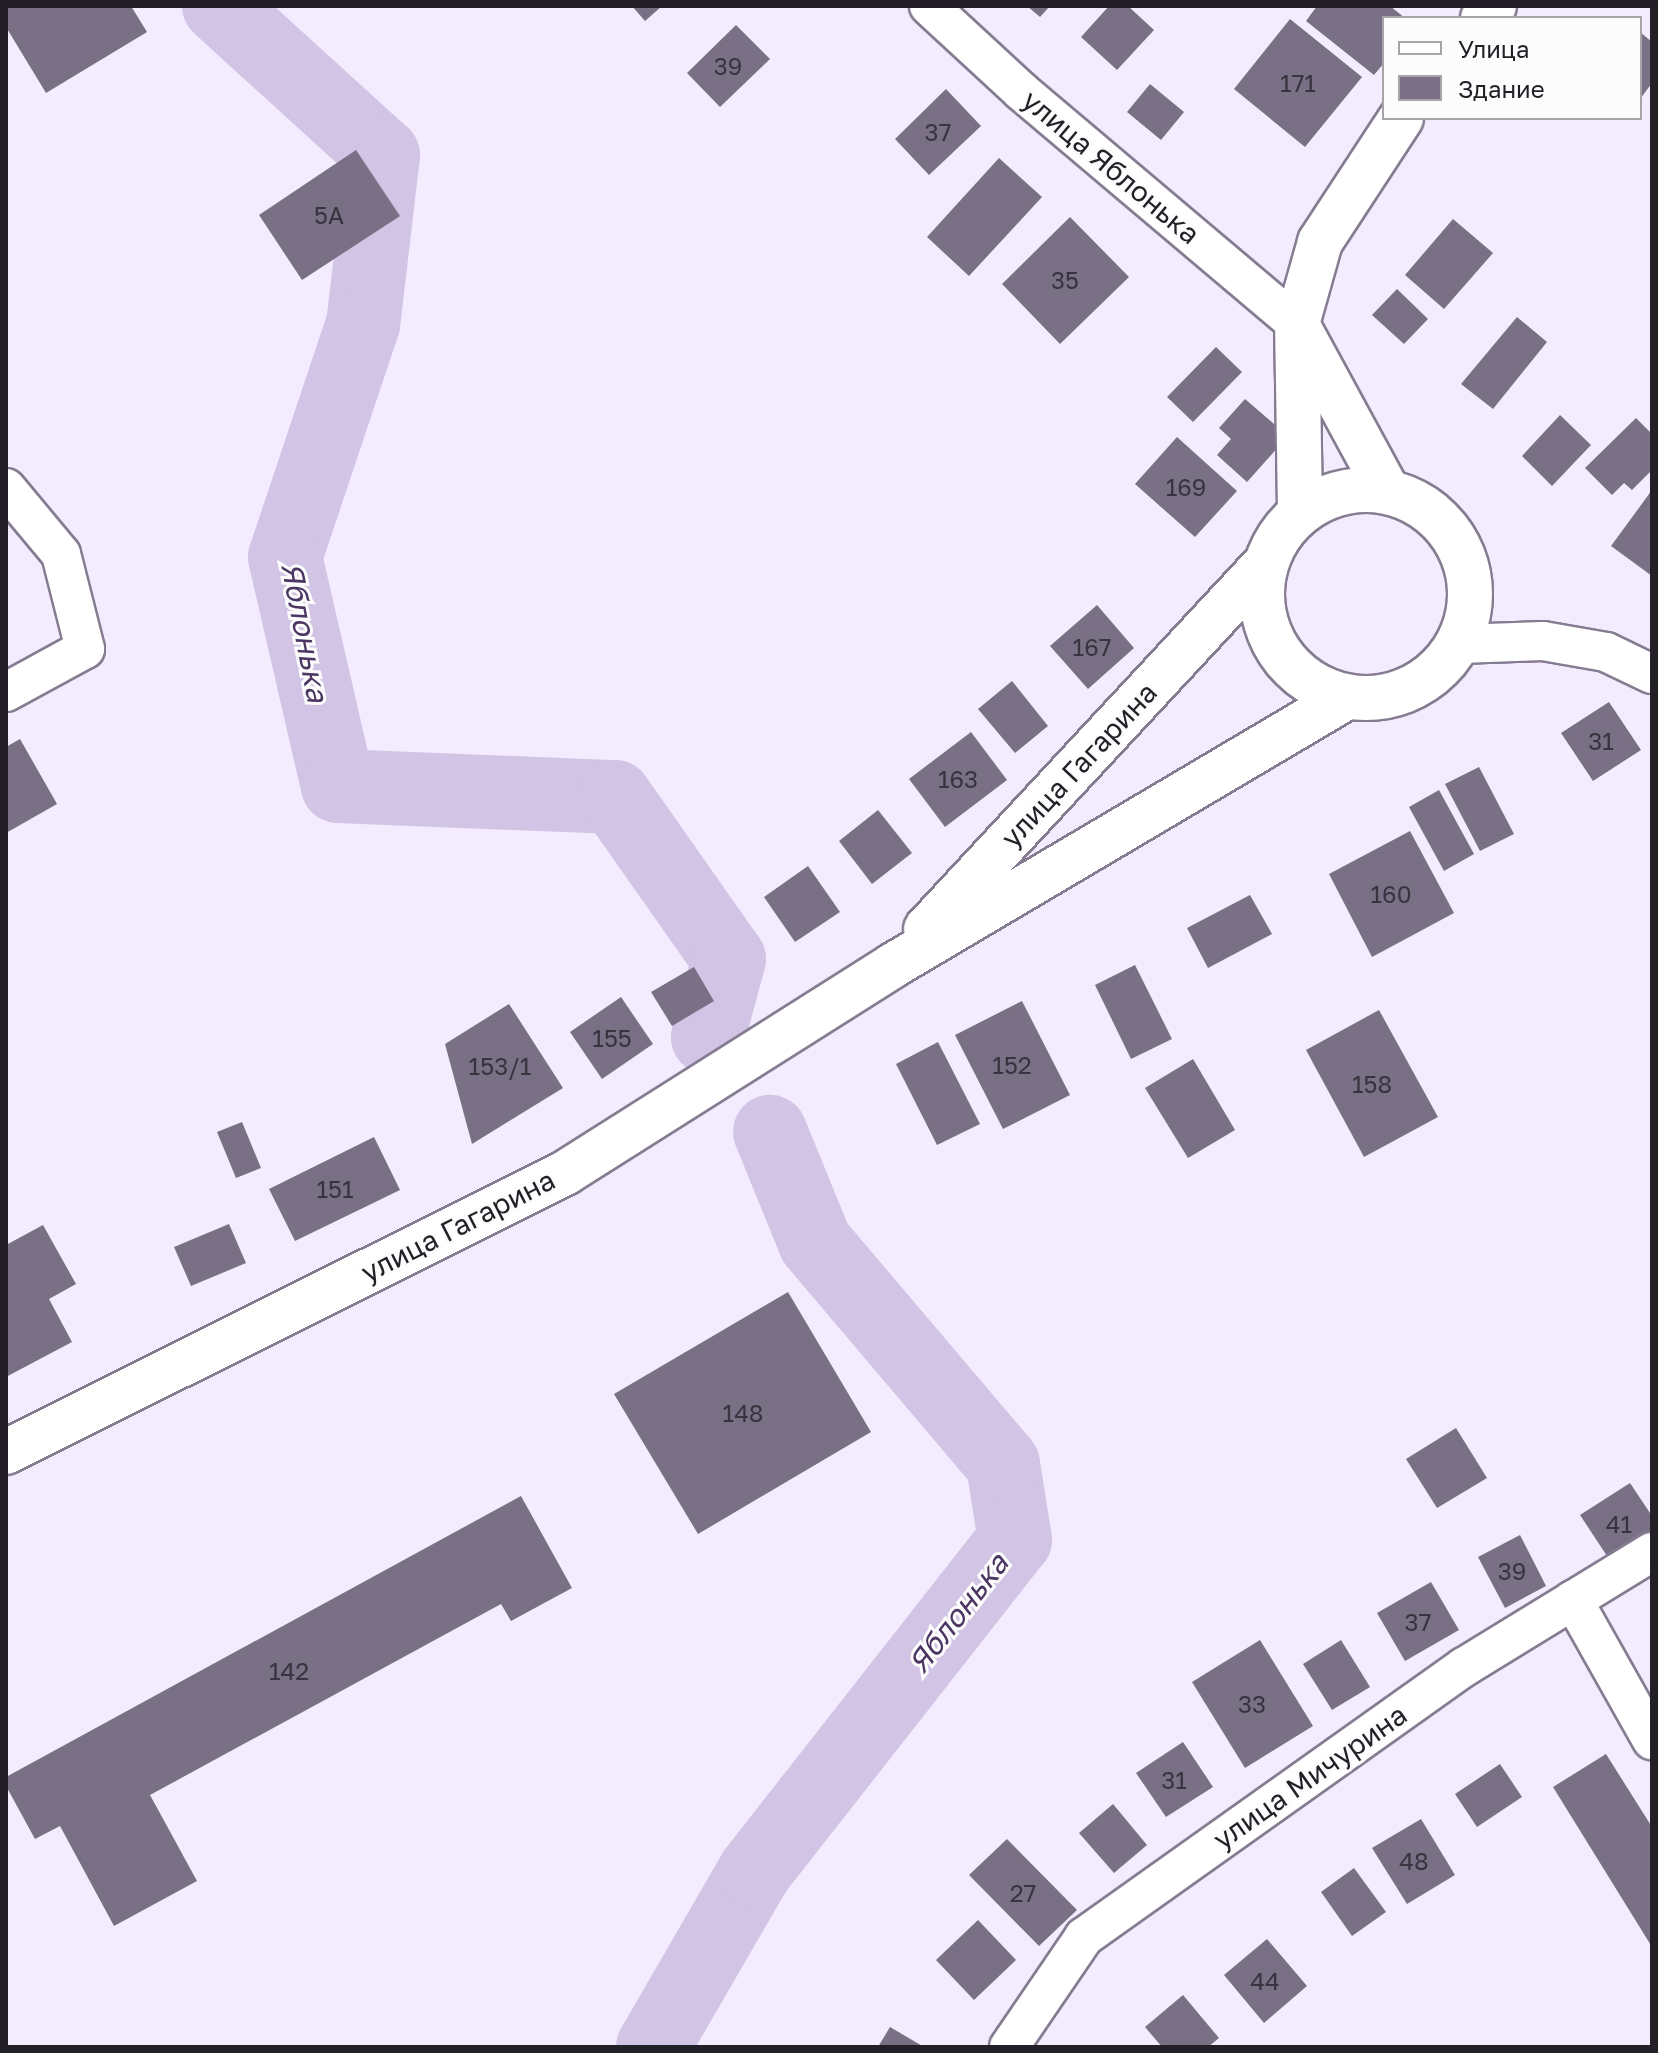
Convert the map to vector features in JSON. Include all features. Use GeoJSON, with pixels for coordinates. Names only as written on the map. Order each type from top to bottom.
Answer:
{"type":"FeatureCollection","features":[{"type":"Feature","properties":{"kind":"street","name":"улица Яблонька"},"geometry":{"type":"LineString","coordinates":[[929,6],[1021,91],[1297,324]]}},
{"type":"Feature","properties":{"kind":"street"},"geometry":{"type":"LineString","coordinates":[[1300,511],[1297,324],[1320,242],[1400,120]]}},
{"type":"Feature","properties":{"kind":"street"},"geometry":{"type":"LineString","coordinates":[[1297,324],[1387,490]]}},
{"type":"Feature","properties":{"kind":"street"},"geometry":{"type":"LineString","coordinates":[[6,488],[61,554],[85,649],[6,692]]}},
{"type":"Feature","properties":{"kind":"street","name":"улица Гагарина"},"geometry":{"type":"LineString","coordinates":[[892,966],[1265,564],[1279,535],[1300,511],[1341,491],[1387,490],[1432,510],[1463,548],[1473,597],[1460,644],[1431,677],[1391,696],[1347,697],[1308,679],[1277,649],[1265,622],[1261,593],[1265,564]]}},
{"type":"Feature","properties":{"kind":"street"},"geometry":{"type":"LineString","coordinates":[[1460,644],[1543,641],[1606,652],[1652,674]]}},
{"type":"Feature","properties":{"kind":"street","name":"улица Гагарина"},"geometry":{"type":"LineString","coordinates":[[6,1452],[565,1173],[892,966],[1347,697]]}},
{"type":"Feature","properties":{"kind":"street","name":"улица Мичурина"},"geometry":{"type":"LineString","coordinates":[[1009,2047],[1084,1937],[1464,1667],[1652,1552]]}},
{"type":"Feature","properties":{"kind":"street"},"geometry":{"type":"LineString","coordinates":[[1573,1600],[1652,1740]]}},
{"type":"Feature","properties":{"kind":"building"},"geometry":{"type":"Polygon","coordinates":[[[6,6],[131,6],[147,32],[46,93],[6,27],[6,6]]]}},
{"type":"Feature","properties":{"kind":"building"},"geometry":{"type":"Polygon","coordinates":[[[632,6],[662,6],[645,21],[632,6]]]}},
{"type":"Feature","properties":{"kind":"building"},"geometry":{"type":"Polygon","coordinates":[[[1027,6],[1050,6],[1040,17],[1027,6]]]}},
{"type":"Feature","properties":{"kind":"building"},"geometry":{"type":"Polygon","coordinates":[[[1109,6],[1128,6],[1154,30],[1117,70],[1081,37],[1109,6]]]}},
{"type":"Feature","properties":{"kind":"building"},"geometry":{"type":"Polygon","coordinates":[[[1317,6],[1390,6],[1402,16],[1382,16],[1382,65],[1374,75],[1306,21],[1317,6]]]}},
{"type":"Feature","properties":{"kind":"building"},"geometry":{"type":"Polygon","coordinates":[[[1290,19],[1362,77],[1305,147],[1234,89],[1290,19]]]}},
{"type":"Feature","properties":{"kind":"building"},"geometry":{"type":"Polygon","coordinates":[[[736,25],[770,59],[720,107],[687,73],[736,25]]]}},
{"type":"Feature","properties":{"kind":"building"},"geometry":{"type":"Polygon","coordinates":[[[1642,34],[1652,42],[1652,83],[1642,96],[1642,34]]]}},
{"type":"Feature","properties":{"kind":"building"},"geometry":{"type":"Polygon","coordinates":[[[1150,84],[1184,112],[1161,140],[1127,112],[1150,84]]]}},
{"type":"Feature","properties":{"kind":"building"},"geometry":{"type":"Polygon","coordinates":[[[946,89],[981,126],[929,175],[895,139],[946,89]]]}},
{"type":"Feature","properties":{"kind":"building"},"geometry":{"type":"Polygon","coordinates":[[[356,150],[400,216],[302,280],[259,215],[356,150]]]}},
{"type":"Feature","properties":{"kind":"building"},"geometry":{"type":"Polygon","coordinates":[[[999,158],[1042,197],[969,276],[927,237],[999,158]]]}},
{"type":"Feature","properties":{"kind":"building"},"geometry":{"type":"Polygon","coordinates":[[[1070,217],[1129,277],[1060,344],[1002,284],[1070,217]]]}},
{"type":"Feature","properties":{"kind":"building"},"geometry":{"type":"Polygon","coordinates":[[[1453,219],[1493,253],[1444,309],[1405,275],[1453,219]]]}},
{"type":"Feature","properties":{"kind":"building"},"geometry":{"type":"Polygon","coordinates":[[[1397,289],[1428,319],[1404,344],[1372,315],[1397,289]]]}},
{"type":"Feature","properties":{"kind":"building"},"geometry":{"type":"Polygon","coordinates":[[[1517,317],[1547,342],[1493,409],[1461,384],[1517,317]]]}},
{"type":"Feature","properties":{"kind":"building"},"geometry":{"type":"Polygon","coordinates":[[[1216,347],[1242,372],[1193,422],[1167,397],[1216,347]]]}},
{"type":"Feature","properties":{"kind":"building"},"geometry":{"type":"Polygon","coordinates":[[[1245,399],[1288,436],[1247,482],[1217,455],[1231,439],[1219,428],[1245,399]]]}},
{"type":"Feature","properties":{"kind":"building"},"geometry":{"type":"Polygon","coordinates":[[[1560,415],[1591,445],[1552,486],[1522,456],[1560,415]]]}},
{"type":"Feature","properties":{"kind":"building"},"geometry":{"type":"Polygon","coordinates":[[[1636,418],[1652,434],[1652,470],[1632,490],[1624,483],[1612,495],[1585,468],[1636,418]]]}},
{"type":"Feature","properties":{"kind":"building"},"geometry":{"type":"Polygon","coordinates":[[[1177,437],[1237,491],[1195,537],[1135,484],[1177,437]]]}},
{"type":"Feature","properties":{"kind":"building"},"geometry":{"type":"Polygon","coordinates":[[[1652,490],[1652,576],[1611,546],[1652,490]]]}},
{"type":"Feature","properties":{"kind":"building"},"geometry":{"type":"Polygon","coordinates":[[[1097,605],[1134,648],[1088,689],[1050,646],[1097,605]]]}},
{"type":"Feature","properties":{"kind":"building"},"geometry":{"type":"Polygon","coordinates":[[[1012,681],[1048,726],[1015,753],[978,709],[1012,681]]]}},
{"type":"Feature","properties":{"kind":"building"},"geometry":{"type":"Polygon","coordinates":[[[1609,702],[1641,750],[1593,781],[1561,733],[1609,702]]]}},
{"type":"Feature","properties":{"kind":"building"},"geometry":{"type":"Polygon","coordinates":[[[971,732],[1007,780],[945,827],[909,779],[971,732]]]}},
{"type":"Feature","properties":{"kind":"building"},"geometry":{"type":"Polygon","coordinates":[[[20,739],[57,804],[6,833],[6,747],[20,739]]]}},
{"type":"Feature","properties":{"kind":"building"},"geometry":{"type":"Polygon","coordinates":[[[1479,767],[1514,834],[1480,851],[1445,784],[1479,767]]]}},
{"type":"Feature","properties":{"kind":"building"},"geometry":{"type":"Polygon","coordinates":[[[1439,790],[1474,854],[1444,871],[1409,807],[1439,790]]]}},
{"type":"Feature","properties":{"kind":"building"},"geometry":{"type":"Polygon","coordinates":[[[878,810],[912,853],[872,884],[839,841],[878,810]]]}},
{"type":"Feature","properties":{"kind":"building"},"geometry":{"type":"Polygon","coordinates":[[[1410,831],[1454,913],[1372,957],[1329,874],[1410,831]]]}},
{"type":"Feature","properties":{"kind":"building"},"geometry":{"type":"Polygon","coordinates":[[[808,866],[840,912],[795,942],[764,897],[808,866]]]}},
{"type":"Feature","properties":{"kind":"building"},"geometry":{"type":"Polygon","coordinates":[[[1250,895],[1272,934],[1208,968],[1187,928],[1250,895]]]}},
{"type":"Feature","properties":{"kind":"building"},"geometry":{"type":"Polygon","coordinates":[[[1135,965],[1172,1039],[1131,1059],[1095,985],[1135,965]]]}},
{"type":"Feature","properties":{"kind":"building"},"geometry":{"type":"Polygon","coordinates":[[[694,967],[714,1001],[672,1026],[651,992],[694,967]]]}},
{"type":"Feature","properties":{"kind":"building"},"geometry":{"type":"Polygon","coordinates":[[[621,997],[653,1044],[602,1079],[570,1032],[621,997]]]}},
{"type":"Feature","properties":{"kind":"building"},"geometry":{"type":"Polygon","coordinates":[[[1022,1001],[1070,1095],[1003,1129],[955,1035],[1022,1001]]]}},
{"type":"Feature","properties":{"kind":"building"},"geometry":{"type":"Polygon","coordinates":[[[509,1004],[563,1088],[472,1144],[445,1044],[509,1004]]]}},
{"type":"Feature","properties":{"kind":"building"},"geometry":{"type":"Polygon","coordinates":[[[1379,1010],[1438,1117],[1364,1157],[1306,1050],[1379,1010]]]}},
{"type":"Feature","properties":{"kind":"building"},"geometry":{"type":"Polygon","coordinates":[[[938,1042],[980,1124],[937,1145],[896,1064],[938,1042]]]}},
{"type":"Feature","properties":{"kind":"building"},"geometry":{"type":"Polygon","coordinates":[[[1193,1059],[1235,1130],[1188,1158],[1145,1088],[1193,1059]]]}},
{"type":"Feature","properties":{"kind":"building"},"geometry":{"type":"Polygon","coordinates":[[[242,1122],[261,1168],[236,1178],[217,1132],[242,1122]]]}},
{"type":"Feature","properties":{"kind":"building"},"geometry":{"type":"Polygon","coordinates":[[[374,1137],[400,1190],[295,1241],[269,1189],[374,1137]]]}},
{"type":"Feature","properties":{"kind":"building"},"geometry":{"type":"Polygon","coordinates":[[[229,1224],[246,1263],[191,1286],[174,1247],[229,1224]]]}},
{"type":"Feature","properties":{"kind":"building"},"geometry":{"type":"Polygon","coordinates":[[[43,1225],[76,1284],[49,1299],[72,1342],[6,1377],[6,1245],[43,1225]]]}},
{"type":"Feature","properties":{"kind":"building"},"geometry":{"type":"Polygon","coordinates":[[[788,1292],[871,1432],[698,1534],[614,1394],[788,1292]]]}},
{"type":"Feature","properties":{"kind":"building"},"geometry":{"type":"Polygon","coordinates":[[[1456,1428],[1487,1478],[1437,1508],[1406,1459],[1456,1428]]]}},
{"type":"Feature","properties":{"kind":"building"},"geometry":{"type":"Polygon","coordinates":[[[1630,1483],[1652,1516],[1652,1532],[1609,1559],[1580,1515],[1630,1483]]]}},
{"type":"Feature","properties":{"kind":"building"},"geometry":{"type":"Polygon","coordinates":[[[521,1496],[572,1588],[511,1621],[501,1604],[150,1795],[197,1881],[114,1926],[60,1826],[35,1839],[6,1786],[6,1777],[521,1496]]]}},
{"type":"Feature","properties":{"kind":"building"},"geometry":{"type":"Polygon","coordinates":[[[1520,1535],[1546,1586],[1505,1608],[1478,1557],[1520,1535]]]}},
{"type":"Feature","properties":{"kind":"building"},"geometry":{"type":"Polygon","coordinates":[[[1431,1582],[1459,1630],[1405,1661],[1377,1613],[1431,1582]]]}},
{"type":"Feature","properties":{"kind":"building"},"geometry":{"type":"Polygon","coordinates":[[[1260,1640],[1313,1726],[1245,1768],[1192,1682],[1260,1640]]]}},
{"type":"Feature","properties":{"kind":"building"},"geometry":{"type":"Polygon","coordinates":[[[1341,1640],[1370,1687],[1332,1710],[1303,1664],[1341,1640]]]}},
{"type":"Feature","properties":{"kind":"building"},"geometry":{"type":"Polygon","coordinates":[[[1183,1742],[1213,1787],[1166,1817],[1136,1773],[1183,1742]]]}},
{"type":"Feature","properties":{"kind":"building"},"geometry":{"type":"Polygon","coordinates":[[[1606,1754],[1652,1827],[1652,1947],[1553,1787],[1606,1754]]]}},
{"type":"Feature","properties":{"kind":"building"},"geometry":{"type":"Polygon","coordinates":[[[1500,1764],[1522,1797],[1477,1827],[1455,1794],[1500,1764]]]}},
{"type":"Feature","properties":{"kind":"building"},"geometry":{"type":"Polygon","coordinates":[[[1113,1804],[1147,1845],[1114,1873],[1079,1833],[1113,1804]]]}},
{"type":"Feature","properties":{"kind":"building"},"geometry":{"type":"Polygon","coordinates":[[[1421,1819],[1455,1875],[1407,1904],[1372,1848],[1421,1819]]]}},
{"type":"Feature","properties":{"kind":"building"},"geometry":{"type":"Polygon","coordinates":[[[1007,1839],[1077,1910],[1039,1946],[969,1875],[1007,1839]]]}},
{"type":"Feature","properties":{"kind":"building"},"geometry":{"type":"Polygon","coordinates":[[[1354,1868],[1386,1912],[1352,1936],[1321,1892],[1354,1868]]]}},
{"type":"Feature","properties":{"kind":"building"},"geometry":{"type":"Polygon","coordinates":[[[978,1920],[1016,1960],[974,2000],[936,1960],[978,1920]]]}},
{"type":"Feature","properties":{"kind":"building"},"geometry":{"type":"Polygon","coordinates":[[[1267,1939],[1307,1986],[1264,2023],[1224,1975],[1267,1939]]]}},
{"type":"Feature","properties":{"kind":"building"},"geometry":{"type":"Polygon","coordinates":[[[1183,1995],[1219,2038],[1208,2047],[1162,2047],[1145,2027],[1183,1995]]]}},
{"type":"Feature","properties":{"kind":"building"},"geometry":{"type":"Polygon","coordinates":[[[890,2027],[924,2047],[878,2047],[890,2027]]]}},
{"type":"Feature","properties":{"kind":"waterway","name":"Яблонька"},"geometry":{"type":"LineString","coordinates":[[219,6],[383,155],[363,324],[285,557],[338,786],[615,797],[729,959],[708,1037]]}},
{"type":"Feature","properties":{"kind":"waterway","name":"Яблонька"},"geometry":{"type":"LineString","coordinates":[[653,2047],[755,1871],[1015,1540],[1003,1464],[815,1242],[770,1132]]}}]}
